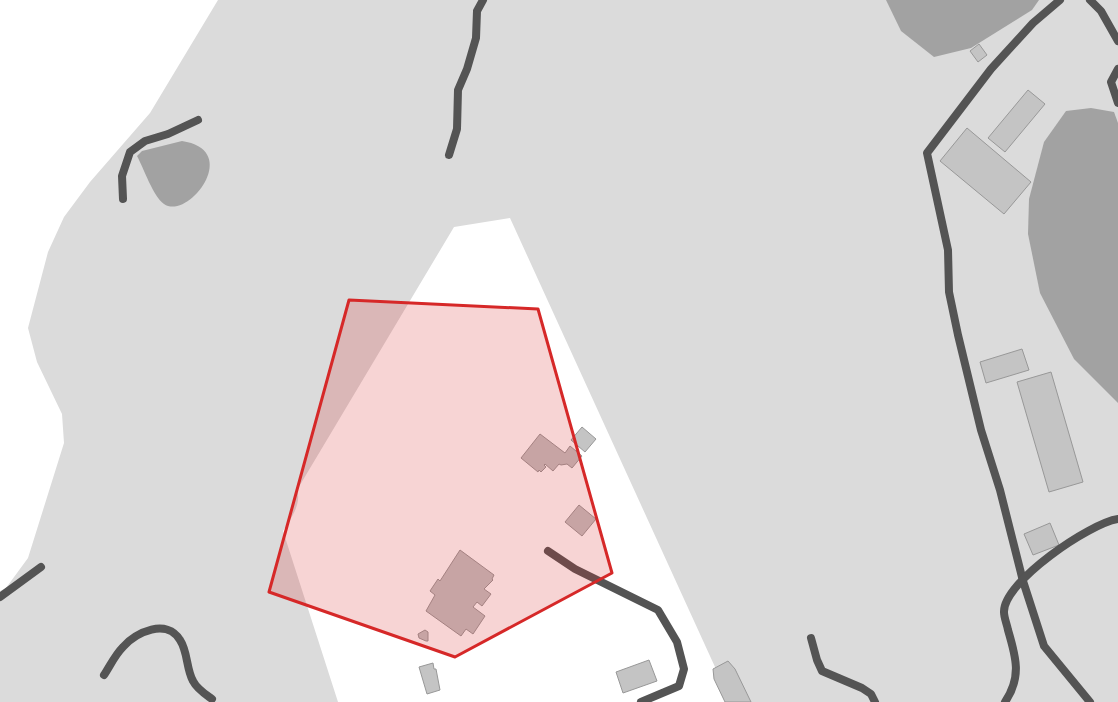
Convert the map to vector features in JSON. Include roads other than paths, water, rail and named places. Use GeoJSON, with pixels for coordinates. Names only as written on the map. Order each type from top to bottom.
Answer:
{"type":"FeatureCollection","features":[{"type":"Feature","properties":{"kind":"lane"},"geometry":{"type":"LineString","coordinates":[[449,155],[457,129],[458,90],[467,69],[476,38],[477,11],[483,0]]}},
{"type":"Feature","properties":{"kind":"lane"},"geometry":{"type":"LineString","coordinates":[[1060,0],[1033,23],[992,69],[927,153],[948,250],[949,292],[958,335],[981,430],[1000,490],[1023,581],[1044,646],[1090,702]]}},
{"type":"Feature","properties":{"kind":"lane"},"geometry":{"type":"LineString","coordinates":[[1090,0],[1101,11],[1118,41]]}},
{"type":"Feature","properties":{"kind":"lane"},"geometry":{"type":"LineString","coordinates":[[1118,70],[1112,82],[1118,103]]}},
{"type":"Feature","properties":{"kind":"lane"},"geometry":{"type":"LineString","coordinates":[[123,199],[122,176],[130,152],[145,141],[168,134],[198,120]]}},
{"type":"Feature","properties":{"kind":"lane"},"geometry":{"type":"LineString","coordinates":[[1004,702],[1014,686],[1017,669],[1016,656],[1004,612],[1005,603],[1040,562],[1072,540],[1097,526],[1118,519]]}},
{"type":"Feature","properties":{"kind":"lane"},"geometry":{"type":"LineString","coordinates":[[548,551],[575,569],[658,610],[677,642],[684,669],[679,686],[641,702]]}},
{"type":"Feature","properties":{"kind":"lane"},"geometry":{"type":"LineString","coordinates":[[0,596],[40,567]]}},
{"type":"Feature","properties":{"kind":"lane"},"geometry":{"type":"LineString","coordinates":[[104,675],[122,647],[138,634],[155,628],[168,630],[180,638],[186,652],[193,680],[200,690],[212,699]]}},
{"type":"Feature","properties":{"kind":"lane"},"geometry":{"type":"LineString","coordinates":[[811,638],[817,660],[822,671],[862,688],[871,694],[875,702]]}}]}
